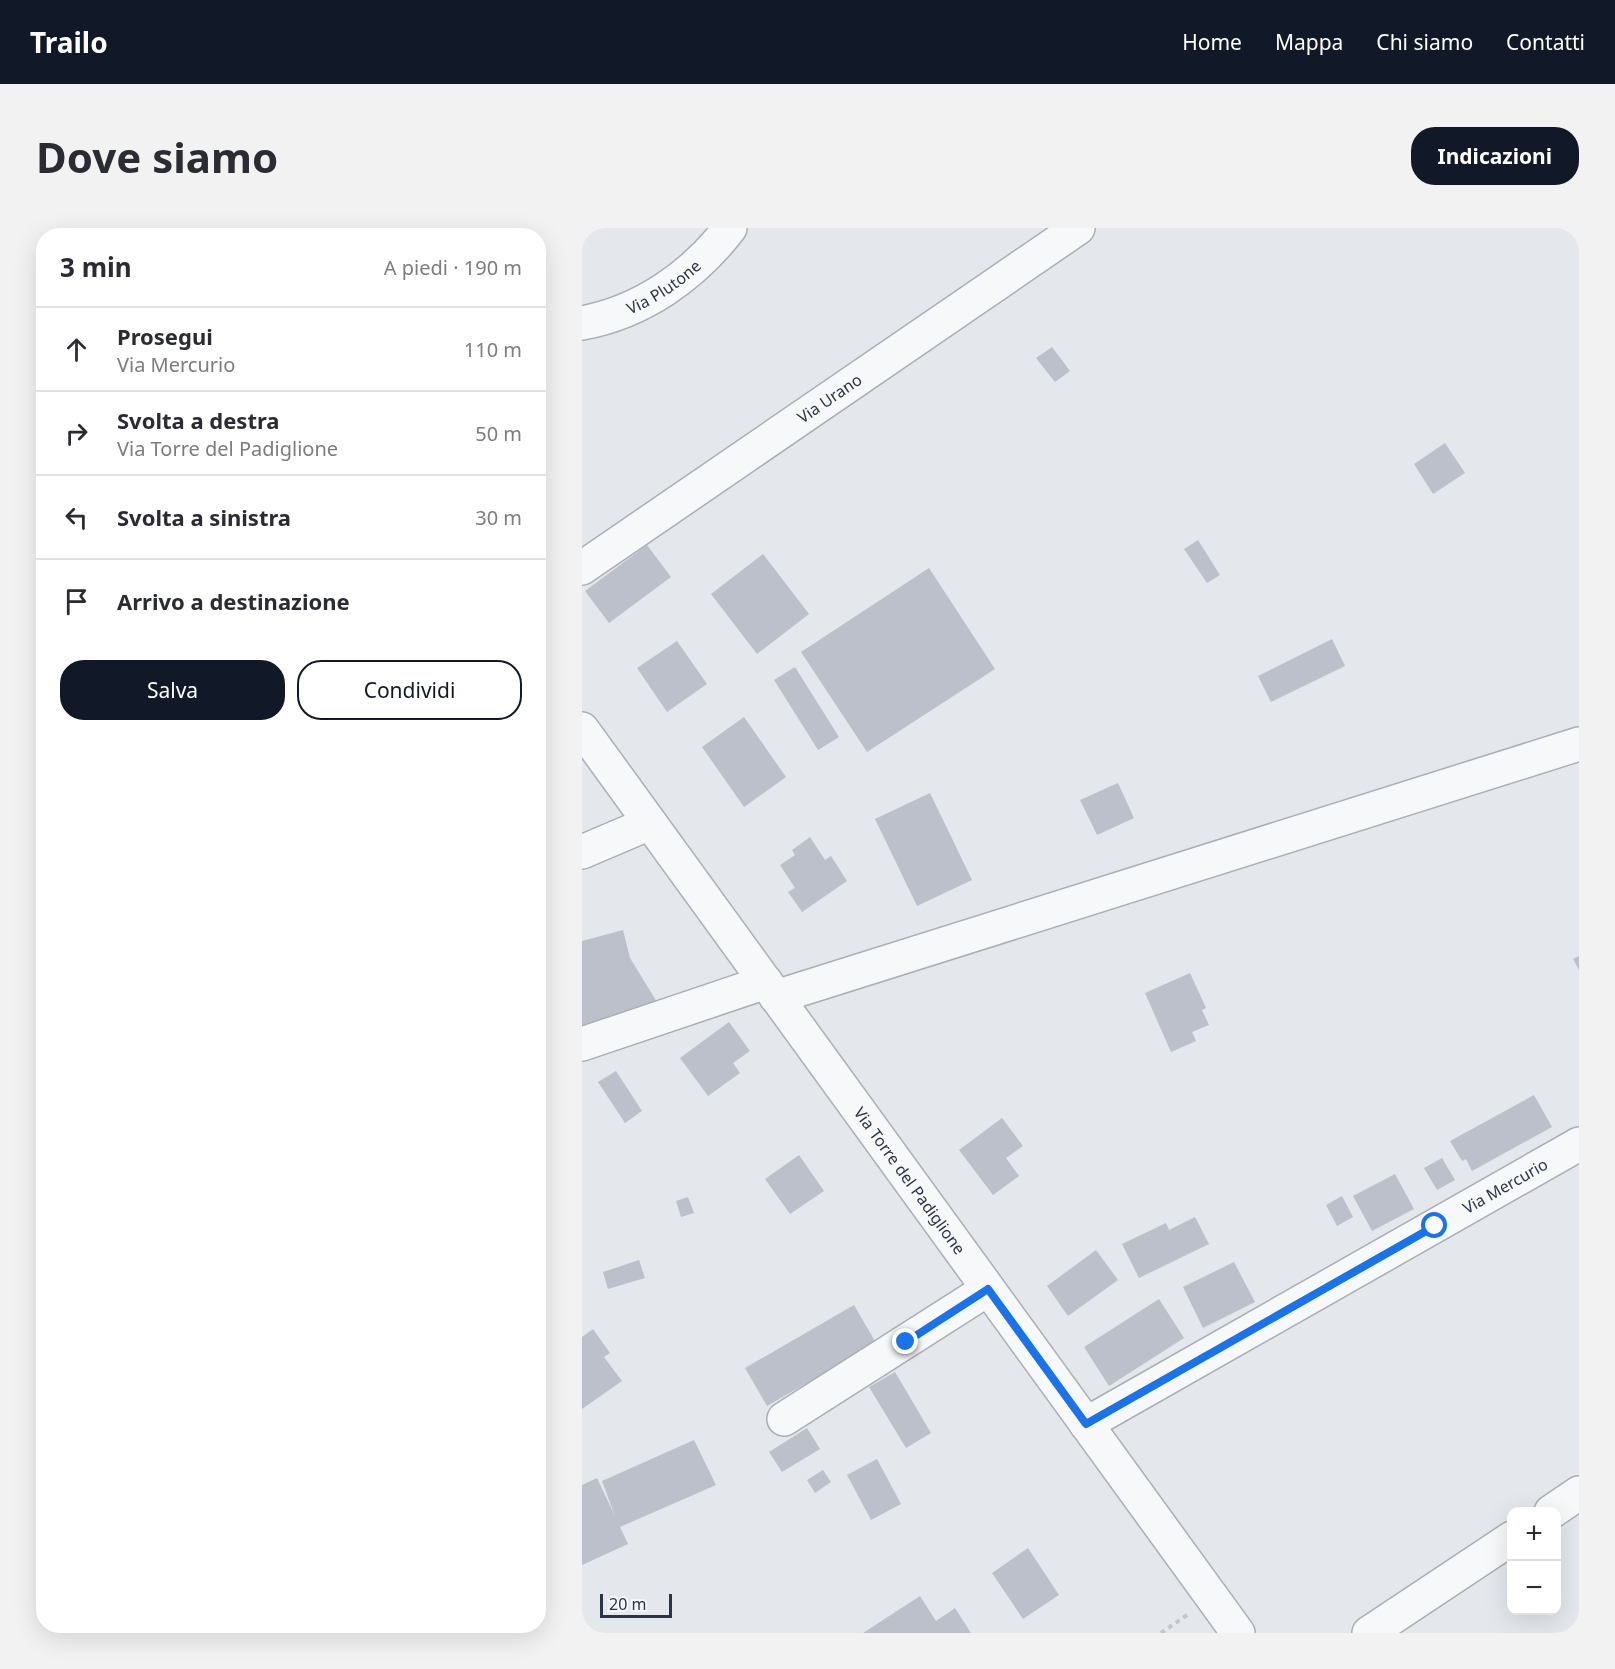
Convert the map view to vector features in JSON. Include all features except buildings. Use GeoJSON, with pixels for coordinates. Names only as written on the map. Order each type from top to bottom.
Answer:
{"type":"FeatureCollection","features":[{"type":"Feature","properties":{"kind":"street","name":"Via Plutone"},"geometry":{"type":"LineString","coordinates":[[582,323],[615,316],[654,297],[703,259],[730,228]]}},
{"type":"Feature","properties":{"kind":"street","name":"Via Urano"},"geometry":{"type":"LineString","coordinates":[[582,568],[1078,228]]}},
{"type":"Feature","properties":{"kind":"street","name":"Via Torre del Padiglione"},"geometry":{"type":"LineString","coordinates":[[582,729],[1238,1633]]}},
{"type":"Feature","properties":{"kind":"street"},"geometry":{"type":"LineString","coordinates":[[582,1044],[1579,744]]}},
{"type":"Feature","properties":{"kind":"street"},"geometry":{"type":"LineString","coordinates":[[582,852],[650,823]]}},
{"type":"Feature","properties":{"kind":"street","name":"Via Mercurio"},"geometry":{"type":"LineString","coordinates":[[1086,1424],[1579,1144]]}},
{"type":"Feature","properties":{"kind":"street"},"geometry":{"type":"LineString","coordinates":[[783,1419],[988,1289]]}},
{"type":"Feature","properties":{"kind":"street"},"geometry":{"type":"LineString","coordinates":[[1558,1507],[1579,1492]]}},
{"type":"Feature","properties":{"kind":"street"},"geometry":{"type":"LineString","coordinates":[[1369,1633],[1507,1541]]}},
{"type":"Feature","properties":{"kind":"path"},"geometry":{"type":"LineString","coordinates":[[1161,1633],[1213,1598]]}},
{"type":"Feature","properties":{"kind":"route"},"geometry":{"type":"LineString","coordinates":[[906,1342],[988,1289],[1086,1424],[1435,1226]]}}]}
